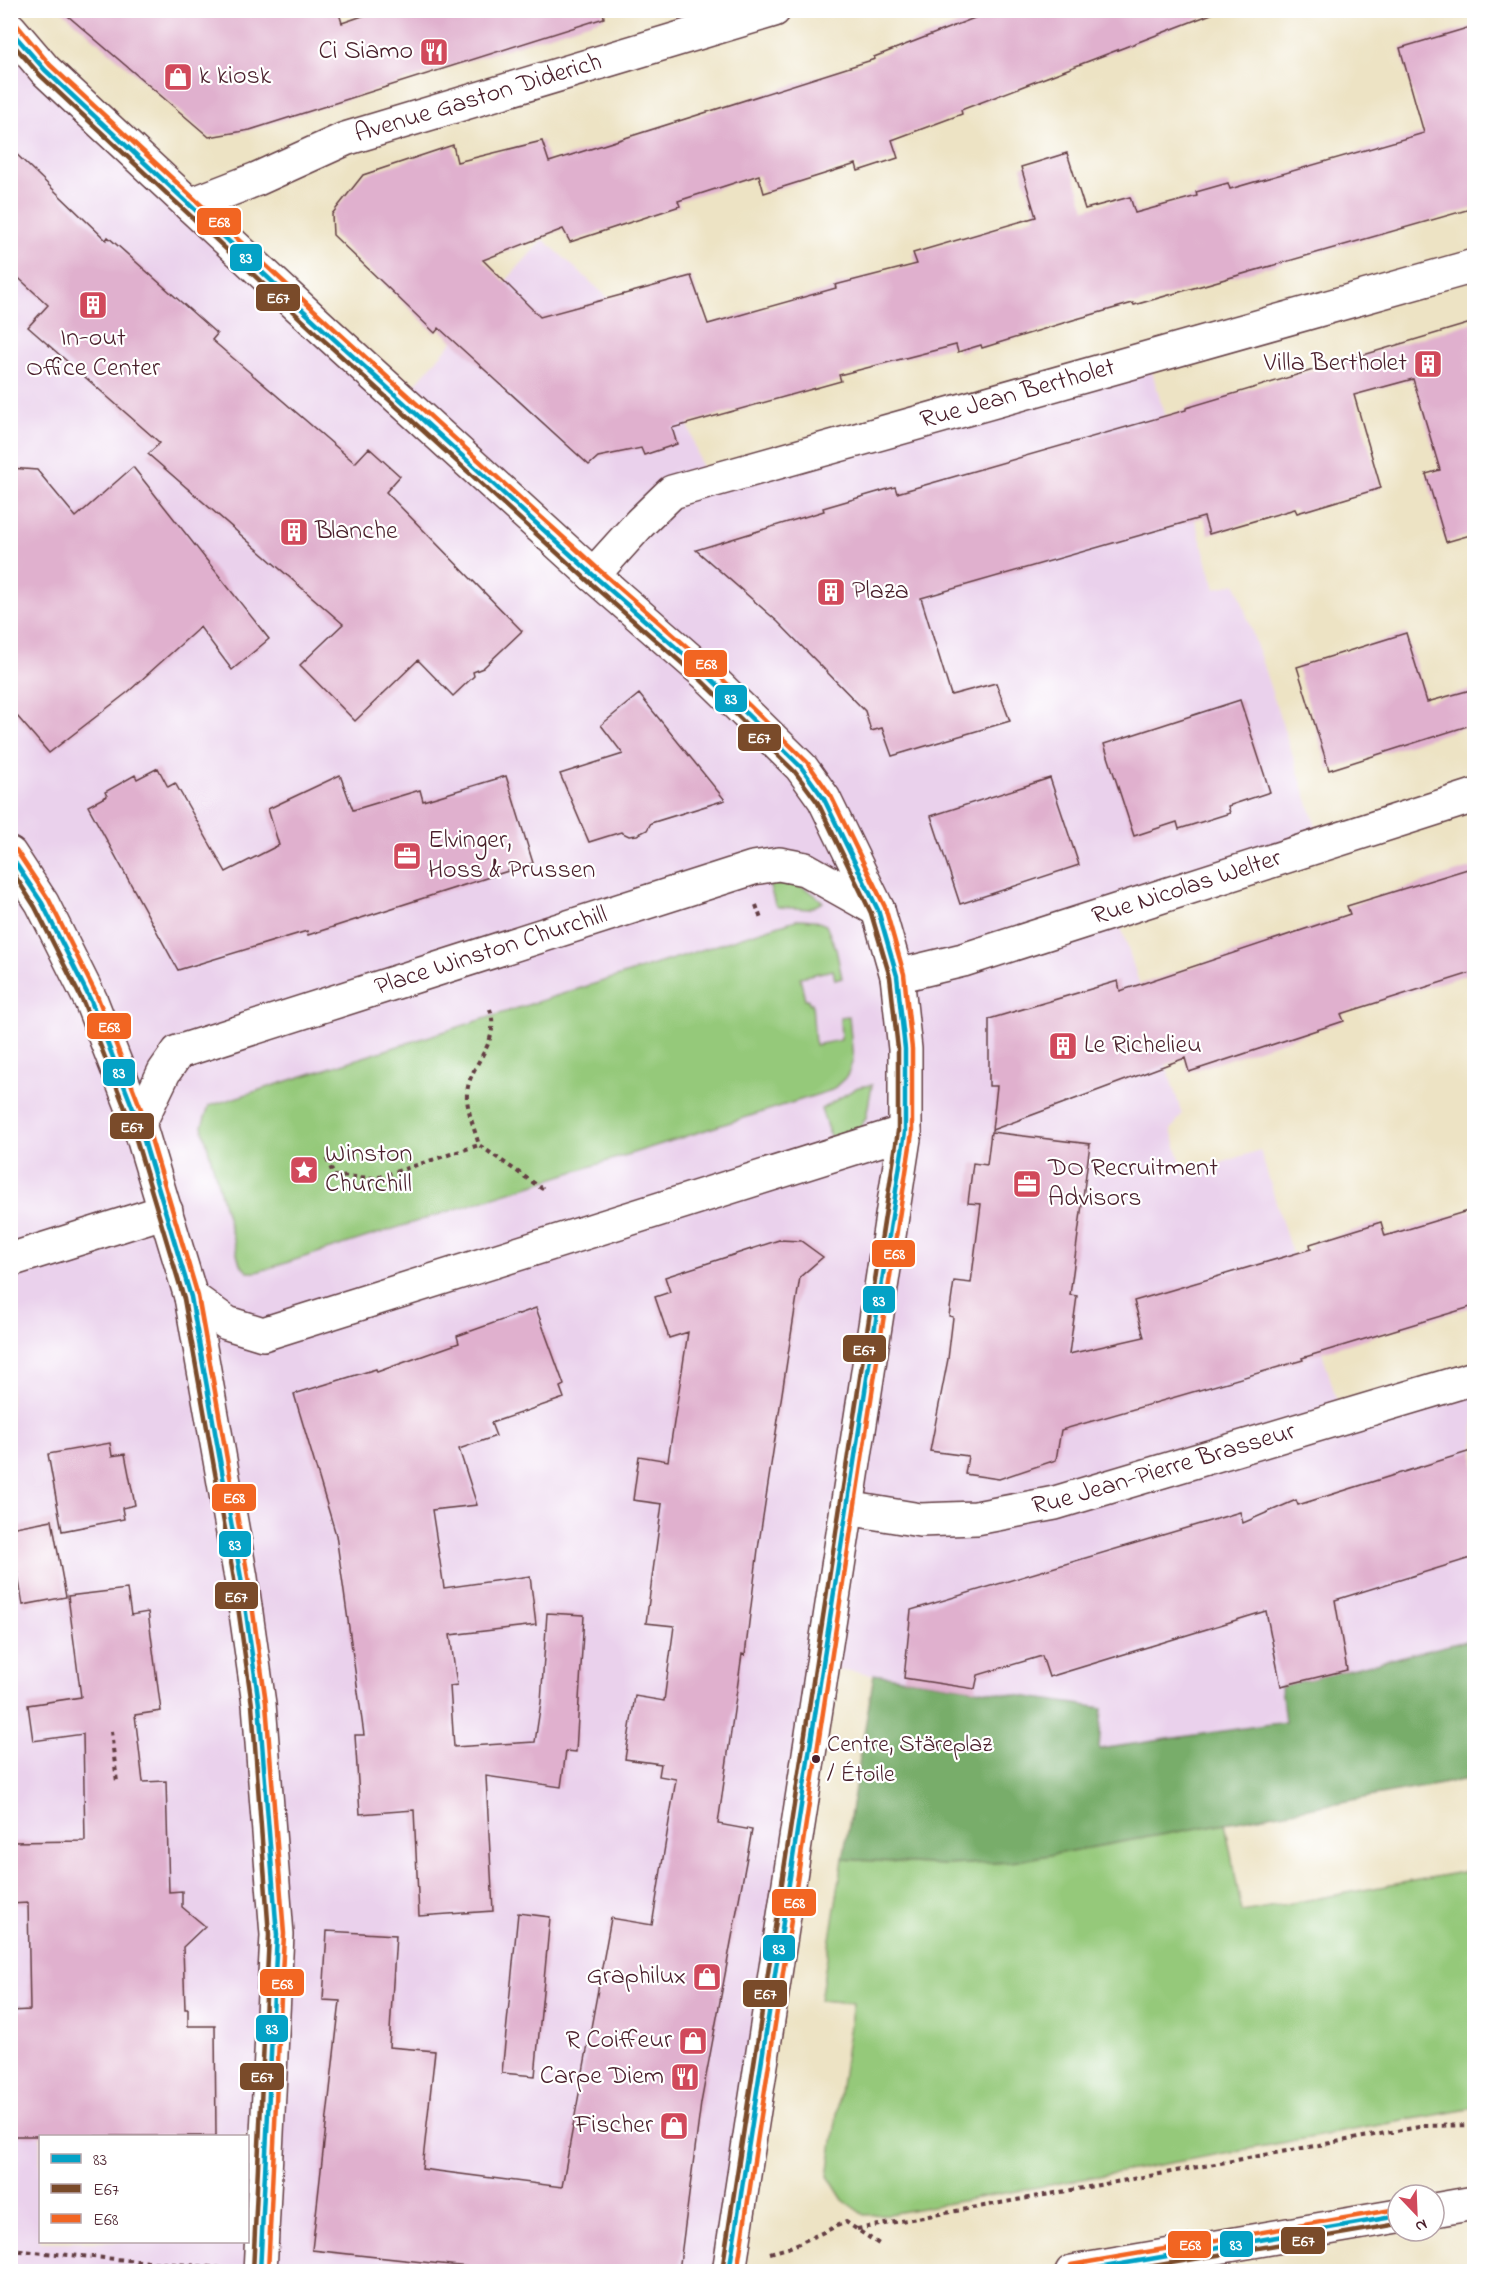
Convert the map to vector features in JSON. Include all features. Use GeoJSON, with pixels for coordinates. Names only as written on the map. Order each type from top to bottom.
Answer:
{"type":"FeatureCollection","features":[{"type":"Feature","properties":{"kind":"main road","name":"Avenue Gaston Diderich"},"geometry":{"type":"LineString","coordinates":[[190,205],[345,139],[774,10]]}},
{"type":"Feature","properties":{"kind":"main road"},"geometry":{"type":"LineString","coordinates":[[10,29],[45,70],[593,575],[705,673],[801,767],[824,798],[878,910],[897,976],[906,1049],[905,1132],[730,2267]]}},
{"type":"Feature","properties":{"kind":"main road","name":"Rue Jean Bertholet"},"geometry":{"type":"LineString","coordinates":[[593,575],[640,523],[672,492],[1474,266]]}},
{"type":"Feature","properties":{"kind":"main road","name":"Rue Nicolas Welter"},"geometry":{"type":"LineString","coordinates":[[897,976],[963,960],[1474,796]]}},
{"type":"Feature","properties":{"kind":"main road"},"geometry":{"type":"LineString","coordinates":[[10,854],[42,903],[91,1001],[140,1124],[191,1297],[241,1578],[259,1704],[277,1935],[260,2271]]}},
{"type":"Feature","properties":{"kind":"main road","name":"Place Winston Churchill"},"geometry":{"type":"LineString","coordinates":[[140,1124],[164,1072],[178,1052],[753,868],[778,864],[805,869],[878,910]]}},
{"type":"Feature","properties":{"kind":"main road"},"geometry":{"type":"LineString","coordinates":[[191,1297],[227,1323],[263,1334],[905,1132]]}},
{"type":"Feature","properties":{"kind":"main road"},"geometry":{"type":"LineString","coordinates":[[10,1260],[166,1211]]}},
{"type":"Feature","properties":{"kind":"main road","name":"Rue Jean-Pierre Brasseur"},"geometry":{"type":"LineString","coordinates":[[847,1508],[920,1520],[976,1518],[1054,1503],[1474,1378]]}},
{"type":"Feature","properties":{"kind":"main road"},"geometry":{"type":"LineString","coordinates":[[1446,2208],[1474,2203]]}},
{"type":"Feature","properties":{"kind":"main road"},"geometry":{"type":"LineString","coordinates":[[1072,2271],[1103,2269],[1386,2218]]}},
{"type":"Feature","properties":{"kind":"path"},"geometry":{"type":"LineString","coordinates":[[490,1009],[493,1028],[488,1046],[469,1081],[466,1095],[479,1145],[544,1190]]}},
{"type":"Feature","properties":{"kind":"path"},"geometry":{"type":"LineString","coordinates":[[327,1159],[334,1176],[376,1178],[479,1145]]}},
{"type":"Feature","properties":{"kind":"path"},"geometry":{"type":"LineString","coordinates":[[111,1731],[117,1782]]}},
{"type":"Feature","properties":{"kind":"path"},"geometry":{"type":"LineString","coordinates":[[857,2229],[1424,2126],[1474,2125]]}},
{"type":"Feature","properties":{"kind":"path"},"geometry":{"type":"LineString","coordinates":[[730,2267],[788,2248],[846,2222],[879,2244]]}},
{"type":"Feature","properties":{"kind":"path"},"geometry":{"type":"LineString","coordinates":[[10,2250],[227,2268]]}},
{"type":"Feature","properties":{"kind":"shaded area"},"geometry":{"type":"Polygon","coordinates":[[[10,29],[401,400],[543,239],[665,349],[706,482],[1148,358],[1215,589],[1236,583],[1322,845],[1116,912],[1182,1114],[1171,1130],[1185,1175],[1260,1150],[1342,1417],[1474,1378],[1474,1639],[1282,1686],[1286,1722],[1098,1749],[1102,1708],[823,1667],[729,2271],[11,2271],[10,29]]]}},
{"type":"Feature","properties":{"kind":"green space"},"geometry":{"type":"Polygon","coordinates":[[[767,877],[797,885],[810,891],[823,902],[809,909],[778,907],[767,877]]]}},
{"type":"Feature","properties":{"kind":"green space"},"geometry":{"type":"Polygon","coordinates":[[[799,919],[814,920],[826,925],[836,949],[842,978],[835,980],[833,970],[800,977],[805,999],[812,1003],[815,1045],[841,1040],[840,1017],[849,1016],[853,1060],[847,1076],[832,1090],[257,1272],[248,1272],[240,1264],[202,1126],[209,1106],[799,919]]]}},
{"type":"Feature","properties":{"kind":"green space"},"geometry":{"type":"Polygon","coordinates":[[[872,1085],[866,1118],[859,1130],[832,1142],[821,1109],[858,1087],[872,1085]]]}},
{"type":"Feature","properties":{"kind":"green space"},"geometry":{"type":"Polygon","coordinates":[[[1474,1639],[1474,1778],[1011,1862],[945,1865],[843,1859],[874,1674],[1102,1708],[1099,1749],[1285,1722],[1281,1686],[1474,1639]]]}},
{"type":"Feature","properties":{"kind":"green space"},"geometry":{"type":"Polygon","coordinates":[[[1225,1823],[1242,1912],[1474,1870],[1474,2108],[889,2214],[864,2215],[843,2200],[828,2176],[853,2003],[820,2000],[843,1859],[945,1865],[1011,1862],[1225,1823]]]}},
{"type":"Feature","properties":{"kind":"building"},"geometry":{"type":"Polygon","coordinates":[[[61,10],[338,10],[342,23],[380,10],[603,10],[604,18],[250,130],[209,137],[61,10]]]}},
{"type":"Feature","properties":{"kind":"building"},"geometry":{"type":"Polygon","coordinates":[[[995,10],[1213,10],[1214,13],[961,110],[962,114],[892,140],[898,158],[858,171],[856,164],[764,193],[759,175],[678,201],[680,206],[570,242],[563,229],[483,260],[540,317],[691,276],[708,324],[836,288],[835,285],[917,264],[913,253],[1036,217],[1021,167],[1067,153],[1085,209],[1130,197],[1135,213],[1197,196],[1196,192],[1228,183],[1230,189],[1424,133],[1400,48],[1474,26],[1474,208],[1134,305],[1133,303],[1073,320],[982,348],[981,345],[958,352],[956,345],[839,375],[841,381],[672,428],[677,444],[644,455],[641,448],[598,457],[589,465],[439,328],[435,333],[333,235],[332,214],[363,175],[453,145],[457,162],[542,141],[549,162],[875,59],[874,57],[995,10]]]}},
{"type":"Feature","properties":{"kind":"building"},"geometry":{"type":"Polygon","coordinates":[[[10,148],[106,240],[108,237],[217,334],[212,340],[355,463],[369,448],[400,476],[386,492],[522,631],[483,668],[473,672],[474,676],[453,696],[418,660],[355,721],[300,665],[343,624],[148,454],[160,443],[28,327],[48,305],[10,270],[10,148]]]}},
{"type":"Feature","properties":{"kind":"building"},"geometry":{"type":"Polygon","coordinates":[[[1474,322],[1474,534],[1446,542],[1426,474],[1440,470],[1413,379],[1354,395],[1381,488],[1297,513],[1295,509],[1209,534],[1204,517],[921,598],[951,695],[996,683],[1010,721],[892,756],[882,728],[871,731],[865,711],[778,622],[696,550],[824,511],[823,508],[895,487],[897,493],[1186,410],[1186,408],[1474,322]]]}},
{"type":"Feature","properties":{"kind":"building"},"geometry":{"type":"Polygon","coordinates":[[[133,467],[269,639],[232,670],[200,627],[128,692],[49,753],[10,708],[10,468],[37,470],[76,517],[133,467]]]}},
{"type":"Feature","properties":{"kind":"building"},"geometry":{"type":"Polygon","coordinates":[[[1406,633],[1427,702],[1474,689],[1474,724],[1329,770],[1297,667],[1406,633]]]}},
{"type":"Feature","properties":{"kind":"building"},"geometry":{"type":"Polygon","coordinates":[[[639,694],[725,800],[651,823],[647,830],[637,835],[629,836],[621,832],[589,842],[560,774],[623,754],[601,725],[639,694]]]}},
{"type":"Feature","properties":{"kind":"building"},"geometry":{"type":"Polygon","coordinates":[[[1240,700],[1270,792],[1228,806],[1230,813],[1179,829],[1177,822],[1134,836],[1104,744],[1240,700]]]}},
{"type":"Feature","properties":{"kind":"building"},"geometry":{"type":"Polygon","coordinates":[[[158,768],[168,787],[175,783],[226,872],[279,845],[268,809],[340,775],[353,810],[420,790],[423,801],[506,776],[533,863],[308,935],[307,931],[178,970],[88,806],[107,796],[105,792],[135,775],[137,779],[158,768]]]}},
{"type":"Feature","properties":{"kind":"building"},"geometry":{"type":"Polygon","coordinates":[[[1050,778],[1079,865],[960,904],[931,816],[1050,778]]]}},
{"type":"Feature","properties":{"kind":"building"},"geometry":{"type":"Polygon","coordinates":[[[1474,867],[1474,972],[1341,1014],[1344,1021],[1189,1072],[1185,1058],[992,1130],[997,1086],[989,1086],[989,1019],[1118,981],[1120,991],[1350,914],[1347,906],[1474,867]]]}},
{"type":"Feature","properties":{"kind":"building"},"geometry":{"type":"Polygon","coordinates":[[[991,1132],[1090,1144],[1070,1295],[1077,1296],[1069,1354],[1144,1337],[1134,1301],[1311,1249],[1310,1244],[1381,1222],[1385,1236],[1474,1209],[1474,1306],[1302,1358],[1303,1360],[1061,1430],[1056,1460],[999,1479],[965,1474],[968,1456],[930,1451],[948,1359],[953,1317],[949,1316],[954,1281],[971,1283],[981,1204],[968,1203],[973,1163],[987,1165],[991,1132]]]}},
{"type":"Feature","properties":{"kind":"building"},"geometry":{"type":"Polygon","coordinates":[[[779,1240],[801,1241],[823,1257],[800,1277],[758,1549],[745,1655],[742,1654],[718,1824],[752,1830],[701,2103],[679,2271],[506,2271],[312,2250],[340,2001],[323,2000],[327,1931],[396,1935],[389,2047],[435,2051],[422,2169],[562,2187],[611,1918],[652,1925],[676,1779],[659,1776],[661,1764],[625,1759],[635,1696],[664,1701],[674,1626],[646,1623],[662,1504],[633,1500],[639,1456],[668,1461],[688,1332],[669,1338],[655,1297],[670,1292],[665,1277],[779,1240]]]}},
{"type":"Feature","properties":{"kind":"building"},"geometry":{"type":"Polygon","coordinates":[[[536,1308],[564,1385],[560,1387],[564,1398],[491,1423],[496,1436],[459,1449],[477,1505],[432,1510],[444,1588],[530,1576],[536,1625],[450,1635],[457,1685],[450,1686],[454,1747],[535,1742],[541,1702],[547,1613],[584,1615],[576,1752],[566,1751],[561,1787],[486,1776],[493,1911],[419,1916],[414,1810],[360,1814],[355,1735],[364,1735],[336,1535],[294,1394],[376,1369],[377,1372],[459,1343],[457,1336],[536,1308]]]}},
{"type":"Feature","properties":{"kind":"building"},"geometry":{"type":"Polygon","coordinates":[[[110,1443],[112,1456],[125,1454],[135,1505],[122,1508],[124,1519],[62,1531],[48,1454],[110,1443]]]}},
{"type":"Feature","properties":{"kind":"building"},"geometry":{"type":"Polygon","coordinates":[[[1474,1450],[1474,1557],[1335,1600],[1347,1670],[1281,1686],[1266,1611],[1049,1677],[1042,1656],[978,1675],[975,1689],[904,1678],[911,1610],[1240,1512],[1243,1523],[1296,1500],[1298,1505],[1474,1450]]]}},
{"type":"Feature","properties":{"kind":"building"},"geometry":{"type":"Polygon","coordinates":[[[52,1520],[66,1597],[23,1605],[10,1528],[52,1520]]]}},
{"type":"Feature","properties":{"kind":"building"},"geometry":{"type":"Polygon","coordinates":[[[127,1589],[131,1615],[148,1612],[161,1711],[135,1715],[143,1782],[166,1781],[169,1892],[182,1891],[182,1907],[205,1926],[183,1947],[185,2009],[188,2009],[188,2026],[215,2026],[216,2135],[10,2136],[10,2011],[30,2010],[28,1903],[10,1904],[10,1842],[85,1841],[83,1734],[33,1741],[28,1705],[81,1697],[68,1596],[127,1589]]]}},
{"type":"Feature","properties":{"kind":"building"},"geometry":{"type":"Polygon","coordinates":[[[518,1913],[550,1917],[535,2076],[502,2073],[518,1913]]]}},
{"type":"Feature","properties":{"kind":"transit line","name":"E68"},"geometry":{"type":"LineString","coordinates":[[16,24],[50,65],[328,323],[598,569],[710,667],[807,762],[831,796],[885,907],[904,974],[912,1049],[912,1133],[737,2272]]}},
{"type":"Feature","properties":{"kind":"transit line","name":"83"},"geometry":{"type":"LineString","coordinates":[[10,30],[45,70],[323,329],[593,575],[705,673],[801,767],[824,799],[878,910],[897,976],[905,1049],[905,1132],[729,2272]]}},
{"type":"Feature","properties":{"kind":"transit line","name":"E67"},"geometry":{"type":"LineString","coordinates":[[10,41],[40,75],[318,335],[588,581],[700,679],[795,772],[818,803],[871,913],[890,977],[898,1049],[898,1131],[722,2271]]}},
{"type":"Feature","properties":{"kind":"transit line","name":"E68"},"geometry":{"type":"LineString","coordinates":[[16,850],[49,900],[98,998],[146,1122],[198,1296],[248,1577],[266,1703],[284,1934],[268,2272]]}},
{"type":"Feature","properties":{"kind":"transit line","name":"83"},"geometry":{"type":"LineString","coordinates":[[10,855],[42,903],[91,1001],[139,1124],[191,1297],[241,1578],[259,1704],[277,1935],[260,2272]]}},
{"type":"Feature","properties":{"kind":"transit line","name":"E67"},"geometry":{"type":"LineString","coordinates":[[10,868],[35,907],[84,1004],[132,1126],[184,1299],[234,1579],[252,1705],[269,1935],[253,2272]]}},
{"type":"Feature","properties":{"kind":"transit line","name":"E68"},"geometry":{"type":"LineString","coordinates":[[1071,2265],[1386,2211]]}},
{"type":"Feature","properties":{"kind":"transit line","name":"83"},"geometry":{"type":"LineString","coordinates":[[1075,2272],[1386,2218]]}},
{"type":"Feature","properties":{"kind":"transit line","name":"E67"},"geometry":{"type":"LineString","coordinates":[[1119,2272],[1386,2226]]}},
{"type":"Feature","properties":{"kind":"place","name":"Ci Siamo"},"geometry":{"type":"Point","coordinates":[434,52]}},
{"type":"Feature","properties":{"kind":"place","name":"k kiosk"},"geometry":{"type":"Point","coordinates":[178,77]}},
{"type":"Feature","properties":{"kind":"place","name":"In-out Office Center"},"geometry":{"type":"Point","coordinates":[93,305]}},
{"type":"Feature","properties":{"kind":"place","name":"Villa Bertholet"},"geometry":{"type":"Point","coordinates":[1428,364]}},
{"type":"Feature","properties":{"kind":"place","name":"Blanche"},"geometry":{"type":"Point","coordinates":[294,532]}},
{"type":"Feature","properties":{"kind":"place","name":"Plaza"},"geometry":{"type":"Point","coordinates":[831,592]}},
{"type":"Feature","properties":{"kind":"place","name":"Elvinger, Hoss & Prussen"},"geometry":{"type":"Point","coordinates":[407,856]}},
{"type":"Feature","properties":{"kind":"place","name":"Le Richelieu"},"geometry":{"type":"Point","coordinates":[1063,1046]}},
{"type":"Feature","properties":{"kind":"place","name":"Winston Churchill"},"geometry":{"type":"Point","coordinates":[304,1170]}},
{"type":"Feature","properties":{"kind":"place","name":"DO Recruitment Advisors"},"geometry":{"type":"Point","coordinates":[1027,1184]}},
{"type":"Feature","properties":{"kind":"place","name":"Centre, Stäreplaz / Étoile"},"geometry":{"type":"Point","coordinates":[816,1759]}},
{"type":"Feature","properties":{"kind":"place","name":"Graphilux"},"geometry":{"type":"Point","coordinates":[707,1977]}},
{"type":"Feature","properties":{"kind":"place","name":"R Coiffeur"},"geometry":{"type":"Point","coordinates":[693,2041]}},
{"type":"Feature","properties":{"kind":"place","name":"Carpe Diem"},"geometry":{"type":"Point","coordinates":[685,2077]}},
{"type":"Feature","properties":{"kind":"place","name":"Fischer"},"geometry":{"type":"Point","coordinates":[674,2126]}}]}
